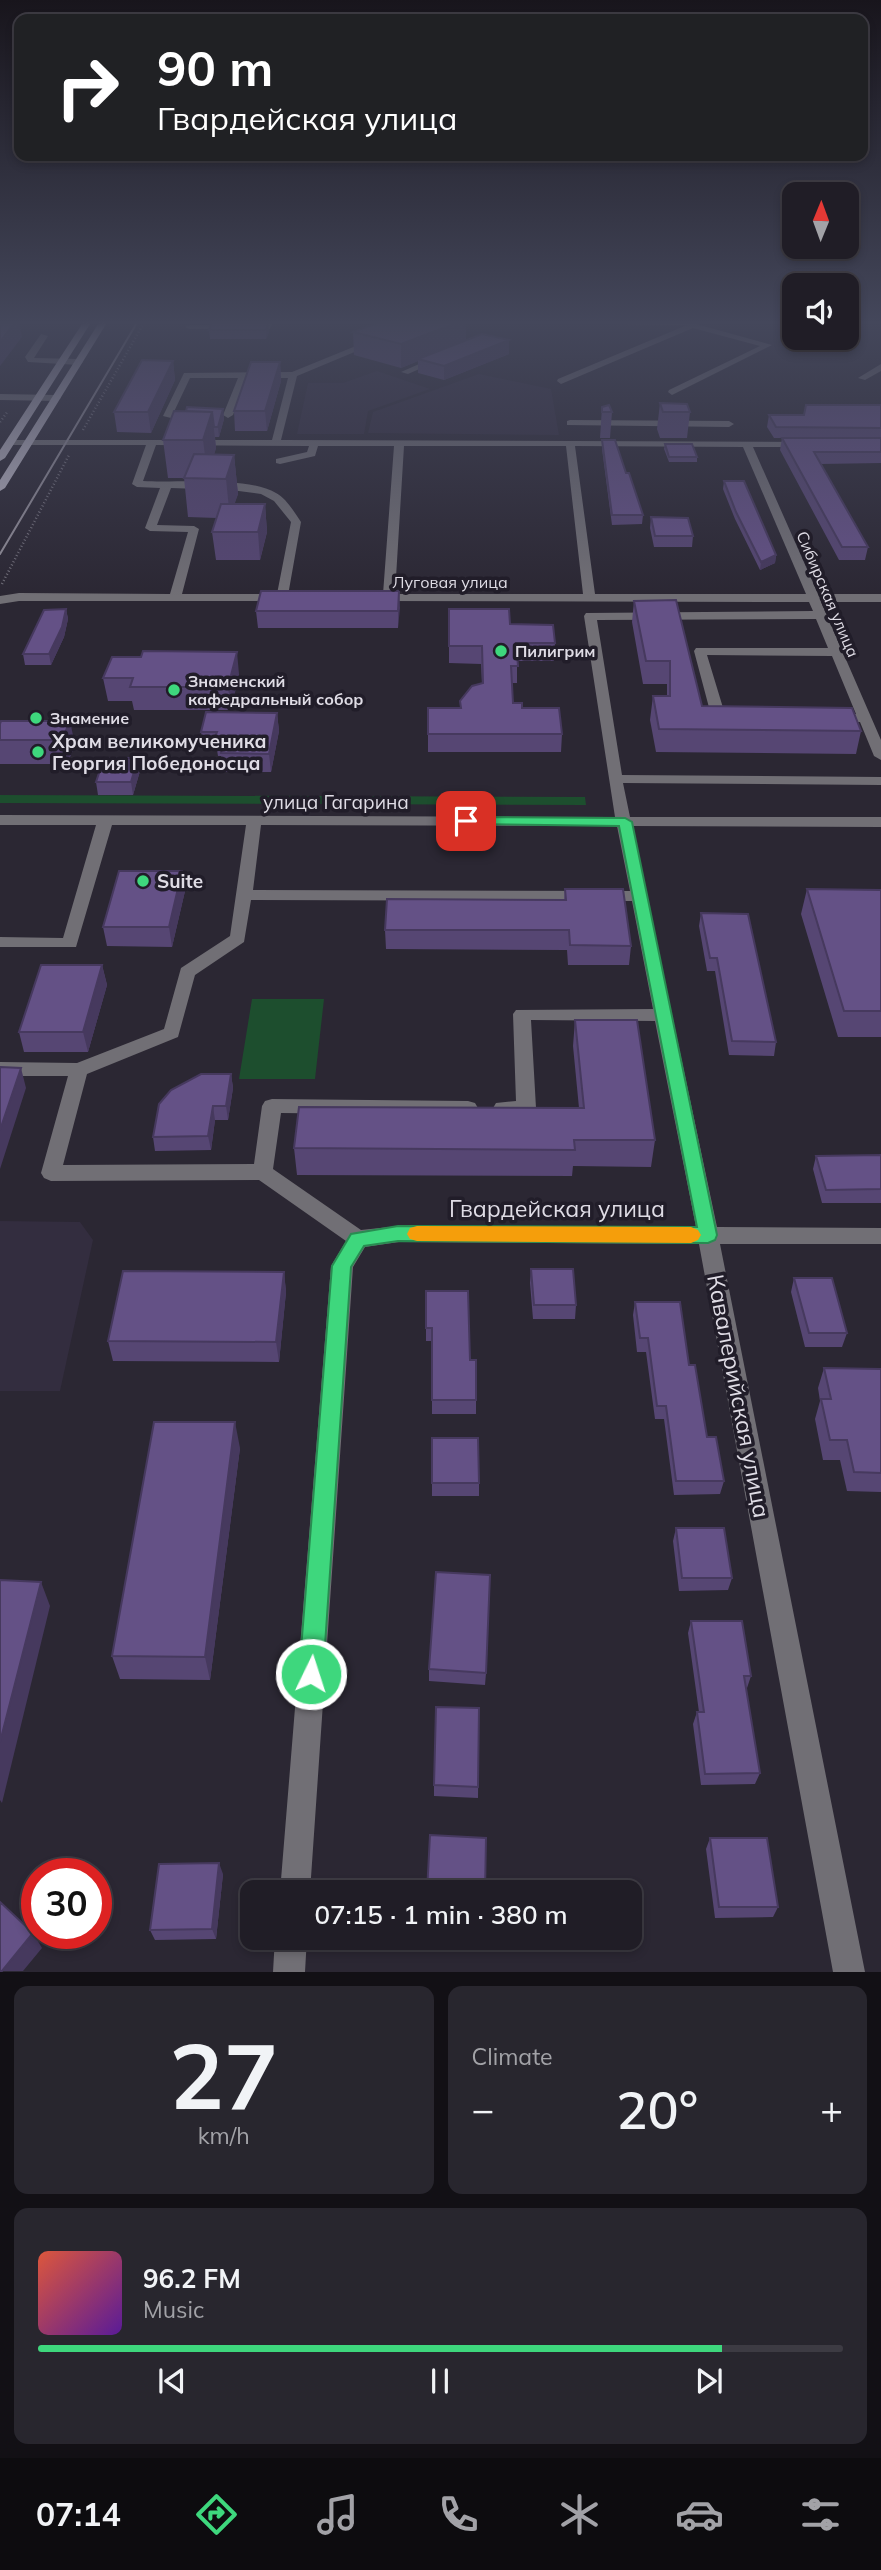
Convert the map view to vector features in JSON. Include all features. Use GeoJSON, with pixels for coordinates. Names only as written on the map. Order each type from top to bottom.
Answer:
{"type":"FeatureCollection","features":[{"type":"Feature","properties":{"kind":"main road"},"geometry":{"type":"LineString","coordinates":[[0,458],[28,413]]}},
{"type":"Feature","properties":{"kind":"main road"},"geometry":{"type":"LineString","coordinates":[[0,488],[47,413]]}},
{"type":"Feature","properties":{"kind":"street"},"geometry":{"type":"LineString","coordinates":[[276,442],[283,413]]}},
{"type":"Feature","properties":{"kind":"street"},"geometry":{"type":"LineString","coordinates":[[570,423],[729,424]]}},
{"type":"Feature","properties":{"kind":"street"},"geometry":{"type":"LineString","coordinates":[[10,442],[814,444]]}},
{"type":"Feature","properties":{"kind":"street"},"geometry":{"type":"LineString","coordinates":[[0,600],[19,597],[289,598],[296,522],[273,495],[223,482],[166,487],[137,484],[152,442]]}},
{"type":"Feature","properties":{"kind":"street"},"geometry":{"type":"LineString","coordinates":[[280,461],[312,454],[314,442]]}},
{"type":"Feature","properties":{"kind":"street"},"geometry":{"type":"LineString","coordinates":[[389,598],[399,443]]}},
{"type":"Feature","properties":{"kind":"street"},"geometry":{"type":"LineString","coordinates":[[570,443],[589,598]]}},
{"type":"Feature","properties":{"kind":"street","name":"Сибирская улица"},"geometry":{"type":"LineString","coordinates":[[747,444],[881,755]]}},
{"type":"Feature","properties":{"kind":"street"},"geometry":{"type":"LineString","coordinates":[[166,487],[150,528],[194,529],[175,598]]}},
{"type":"Feature","properties":{"kind":"street","name":"Луговая улица"},"geometry":{"type":"LineString","coordinates":[[362,598],[881,598]]}},
{"type":"Feature","properties":{"kind":"street","name":"Кавалерийская улица"},"geometry":{"type":"LineString","coordinates":[[821,615],[590,616],[615,779],[708,1235],[849,1972]]}},
{"type":"Feature","properties":{"kind":"street"},"geometry":{"type":"LineString","coordinates":[[744,716],[718,715],[701,651],[836,652]]}},
{"type":"Feature","properties":{"kind":"street"},"geometry":{"type":"LineString","coordinates":[[824,718],[864,718]]}},
{"type":"Feature","properties":{"kind":"street"},"geometry":{"type":"LineString","coordinates":[[615,779],[881,781]]}},
{"type":"Feature","properties":{"kind":"street","name":"улица Гагарина"},"geometry":{"type":"LineString","coordinates":[[0,820],[881,822]]}},
{"type":"Feature","properties":{"kind":"street"},"geometry":{"type":"LineString","coordinates":[[0,942],[70,943],[106,821]]}},
{"type":"Feature","properties":{"kind":"street"},"geometry":{"type":"LineString","coordinates":[[0,1069],[79,1070],[172,1033],[187,972],[238,938],[254,821]]}},
{"type":"Feature","properties":{"kind":"street"},"geometry":{"type":"LineString","coordinates":[[244,895],[640,896]]}},
{"type":"Feature","properties":{"kind":"street"},"geometry":{"type":"LineString","coordinates":[[262,1172],[272,1106],[526,1108],[522,1014],[663,1015]]}},
{"type":"Feature","properties":{"kind":"street"},"geometry":{"type":"LineString","coordinates":[[79,1070],[51,1173],[262,1172],[358,1239],[342,1266],[296,1880]]}},
{"type":"Feature","properties":{"kind":"street","name":"Гвардейская улица"},"geometry":{"type":"LineString","coordinates":[[358,1239],[398,1234],[881,1236]]}},
{"type":"Feature","properties":{"kind":"street"},"geometry":{"type":"LineString","coordinates":[[289,1972],[290,1950]]}},
{"type":"Feature","properties":{"kind":"path"},"geometry":{"type":"LineString","coordinates":[[77,440],[92,413]]}},
{"type":"Feature","properties":{"kind":"path"},"geometry":{"type":"LineString","coordinates":[[0,587],[74,445]]}},
{"type":"Feature","properties":{"kind":"shaded area"},"geometry":{"type":"Polygon","coordinates":[[[302,413],[368,413],[364,434],[297,434],[302,413]]]}},
{"type":"Feature","properties":{"kind":"shaded area"},"geometry":{"type":"Polygon","coordinates":[[[373,413],[555,413],[559,435],[368,433],[373,413]]]}},
{"type":"Feature","properties":{"kind":"shaded area"},"geometry":{"type":"Polygon","coordinates":[[[0,1221],[80,1222],[93,1240],[60,1391],[0,1391],[0,1221]]]}},
{"type":"Feature","properties":{"kind":"green space"},"geometry":{"type":"Polygon","coordinates":[[[0,795],[585,797],[586,805],[0,803],[0,795]]]}},
{"type":"Feature","properties":{"kind":"green space"},"geometry":{"type":"Polygon","coordinates":[[[252,999],[324,999],[315,1079],[239,1079],[252,999]]]}},
{"type":"Feature","properties":{"kind":"building"},"geometry":{"type":"Polygon","coordinates":[[[173,413],[212,413],[203,440],[163,440],[173,413]]]}},
{"type":"Feature","properties":{"kind":"building"},"geometry":{"type":"Polygon","coordinates":[[[212,413],[222,413],[218,427],[214,427],[212,413]]]}},
{"type":"Feature","properties":{"kind":"building"},"geometry":{"type":"Polygon","coordinates":[[[881,413],[881,428],[776,427],[769,415],[881,413]]]}},
{"type":"Feature","properties":{"kind":"building"},"geometry":{"type":"Polygon","coordinates":[[[782,438],[881,438],[881,452],[814,452],[868,547],[842,547],[782,438]]]}},
{"type":"Feature","properties":{"kind":"building"},"geometry":{"type":"Polygon","coordinates":[[[602,440],[615,440],[643,515],[612,515],[602,440]]]}},
{"type":"Feature","properties":{"kind":"building"},"geometry":{"type":"Polygon","coordinates":[[[665,444],[692,444],[697,457],[669,457],[665,444]]]}},
{"type":"Feature","properties":{"kind":"building"},"geometry":{"type":"Polygon","coordinates":[[[194,454],[234,455],[226,479],[184,478],[194,454]]]}},
{"type":"Feature","properties":{"kind":"building"},"geometry":{"type":"Polygon","coordinates":[[[724,481],[744,481],[776,555],[761,562],[724,481]]]}},
{"type":"Feature","properties":{"kind":"building"},"geometry":{"type":"Polygon","coordinates":[[[221,504],[265,504],[258,532],[212,532],[221,504]]]}},
{"type":"Feature","properties":{"kind":"building"},"geometry":{"type":"Polygon","coordinates":[[[651,517],[688,518],[693,536],[655,536],[651,517]]]}},
{"type":"Feature","properties":{"kind":"building"},"geometry":{"type":"Polygon","coordinates":[[[261,591],[399,591],[398,611],[256,611],[261,591]]]}},
{"type":"Feature","properties":{"kind":"building"},"geometry":{"type":"Polygon","coordinates":[[[676,600],[702,706],[852,708],[861,731],[659,729],[653,696],[670,696],[670,661],[646,661],[634,601],[676,600]]]}},
{"type":"Feature","properties":{"kind":"building"},"geometry":{"type":"Polygon","coordinates":[[[66,609],[62,627],[49,654],[23,654],[44,610],[66,609]]]}},
{"type":"Feature","properties":{"kind":"building"},"geometry":{"type":"Polygon","coordinates":[[[449,609],[509,609],[510,624],[553,625],[555,643],[516,643],[518,666],[511,666],[513,703],[522,703],[522,708],[559,708],[562,734],[428,734],[428,708],[461,708],[460,701],[472,686],[483,683],[482,646],[449,646],[449,609]]]}},
{"type":"Feature","properties":{"kind":"building"},"geometry":{"type":"Polygon","coordinates":[[[143,651],[237,652],[228,687],[130,687],[133,678],[103,678],[112,657],[141,657],[143,651]]]}},
{"type":"Feature","properties":{"kind":"building"},"geometry":{"type":"Polygon","coordinates":[[[206,712],[277,713],[269,754],[221,753],[225,737],[215,737],[217,732],[201,732],[206,712]]]}},
{"type":"Feature","properties":{"kind":"building"},"geometry":{"type":"Polygon","coordinates":[[[1,721],[70,721],[62,740],[0,740],[1,721]]]}},
{"type":"Feature","properties":{"kind":"building"},"geometry":{"type":"Polygon","coordinates":[[[104,758],[138,758],[131,782],[96,782],[104,758]]]}},
{"type":"Feature","properties":{"kind":"building"},"geometry":{"type":"Polygon","coordinates":[[[119,871],[182,871],[169,927],[103,927],[119,871]]]}},
{"type":"Feature","properties":{"kind":"building"},"geometry":{"type":"Polygon","coordinates":[[[565,889],[623,889],[631,946],[570,945],[569,930],[385,930],[387,899],[566,900],[565,889]]]}},
{"type":"Feature","properties":{"kind":"building"},"geometry":{"type":"Polygon","coordinates":[[[807,889],[881,890],[881,1011],[844,1011],[807,889]]]}},
{"type":"Feature","properties":{"kind":"building"},"geometry":{"type":"Polygon","coordinates":[[[701,913],[748,914],[776,1042],[732,1041],[717,958],[710,958],[701,913]]]}},
{"type":"Feature","properties":{"kind":"building"},"geometry":{"type":"Polygon","coordinates":[[[41,965],[102,965],[83,1032],[19,1032],[41,965]]]}},
{"type":"Feature","properties":{"kind":"building"},"geometry":{"type":"Polygon","coordinates":[[[575,1020],[637,1020],[655,1140],[574,1140],[575,1150],[294,1148],[299,1107],[584,1108],[575,1020]]]}},
{"type":"Feature","properties":{"kind":"building"},"geometry":{"type":"Polygon","coordinates":[[[0,1067],[21,1068],[0,1130],[0,1067]]]}},
{"type":"Feature","properties":{"kind":"building"},"geometry":{"type":"Polygon","coordinates":[[[201,1074],[231,1074],[226,1106],[213,1106],[208,1136],[153,1137],[159,1104],[171,1090],[201,1074]]]}},
{"type":"Feature","properties":{"kind":"building"},"geometry":{"type":"Polygon","coordinates":[[[881,1155],[881,1189],[826,1190],[816,1156],[881,1155]]]}},
{"type":"Feature","properties":{"kind":"building"},"geometry":{"type":"Polygon","coordinates":[[[531,1269],[573,1269],[576,1305],[534,1305],[531,1269]]]}},
{"type":"Feature","properties":{"kind":"building"},"geometry":{"type":"Polygon","coordinates":[[[123,1271],[284,1272],[276,1342],[108,1341],[123,1271]]]}},
{"type":"Feature","properties":{"kind":"building"},"geometry":{"type":"Polygon","coordinates":[[[794,1278],[832,1278],[847,1333],[809,1333],[794,1278]]]}},
{"type":"Feature","properties":{"kind":"building"},"geometry":{"type":"Polygon","coordinates":[[[426,1291],[468,1291],[470,1360],[476,1360],[476,1400],[432,1400],[432,1328],[426,1328],[426,1291]]]}},
{"type":"Feature","properties":{"kind":"building"},"geometry":{"type":"Polygon","coordinates":[[[635,1302],[680,1302],[689,1365],[695,1365],[707,1437],[716,1437],[724,1481],[676,1481],[666,1406],[657,1406],[648,1338],[640,1338],[635,1302]]]}},
{"type":"Feature","properties":{"kind":"building"},"geometry":{"type":"Polygon","coordinates":[[[824,1368],[881,1369],[881,1473],[854,1472],[847,1440],[830,1440],[821,1399],[831,1399],[824,1368]]]}},
{"type":"Feature","properties":{"kind":"building"},"geometry":{"type":"Polygon","coordinates":[[[154,1422],[235,1422],[205,1657],[112,1656],[154,1422]]]}},
{"type":"Feature","properties":{"kind":"building"},"geometry":{"type":"Polygon","coordinates":[[[432,1438],[478,1438],[479,1483],[432,1483],[432,1438]]]}},
{"type":"Feature","properties":{"kind":"building"},"geometry":{"type":"Polygon","coordinates":[[[676,1528],[724,1528],[732,1578],[682,1578],[676,1528]]]}},
{"type":"Feature","properties":{"kind":"building"},"geometry":{"type":"Polygon","coordinates":[[[436,1572],[490,1575],[486,1673],[429,1669],[436,1572]]]}},
{"type":"Feature","properties":{"kind":"building"},"geometry":{"type":"Polygon","coordinates":[[[0,1580],[41,1582],[0,1742],[0,1580]]]}},
{"type":"Feature","properties":{"kind":"building"},"geometry":{"type":"Polygon","coordinates":[[[691,1621],[742,1621],[751,1676],[744,1676],[760,1773],[705,1774],[697,1712],[704,1712],[691,1621]]]}},
{"type":"Feature","properties":{"kind":"building"},"geometry":{"type":"Polygon","coordinates":[[[436,1707],[479,1708],[478,1787],[434,1785],[436,1707]]]}},
{"type":"Feature","properties":{"kind":"building"},"geometry":{"type":"Polygon","coordinates":[[[430,1835],[486,1838],[485,1880],[428,1880],[430,1835]]]}},
{"type":"Feature","properties":{"kind":"building"},"geometry":{"type":"Polygon","coordinates":[[[710,1838],[767,1838],[778,1907],[719,1907],[710,1838]]]}},
{"type":"Feature","properties":{"kind":"building"},"geometry":{"type":"Polygon","coordinates":[[[219,1863],[212,1929],[150,1930],[159,1864],[219,1863]]]}},
{"type":"Feature","properties":{"kind":"building"},"geometry":{"type":"Polygon","coordinates":[[[0,1902],[21,1922],[21,1948],[0,1971],[0,1902]]]}},
{"type":"Feature","properties":{"kind":"tram line"},"geometry":{"type":"LineString","coordinates":[[0,554],[83,413]]}},
{"type":"Feature","properties":{"kind":"slow traffic"},"geometry":{"type":"LineString","coordinates":[[417,1234],[691,1235]]}},
{"type":"Feature","properties":{"kind":"place","name":"Пилигрим"},"geometry":{"type":"Point","coordinates":[501,651]}},
{"type":"Feature","properties":{"kind":"place","name":"Знаменский кафедральный собор"},"geometry":{"type":"Point","coordinates":[174,690]}},
{"type":"Feature","properties":{"kind":"place","name":"Знамение"},"geometry":{"type":"Point","coordinates":[36,718]}},
{"type":"Feature","properties":{"kind":"place","name":"Храм великомученика Георгия Победоносца"},"geometry":{"type":"Point","coordinates":[38,752]}},
{"type":"Feature","properties":{"kind":"place","name":"Suite"},"geometry":{"type":"Point","coordinates":[143,881]}},
{"type":"Feature","properties":{"kind":"route"},"geometry":{"type":"LineString","coordinates":[[311,1674],[342,1266],[358,1239],[398,1234],[708,1235],[625,822],[466,821]]}}]}
